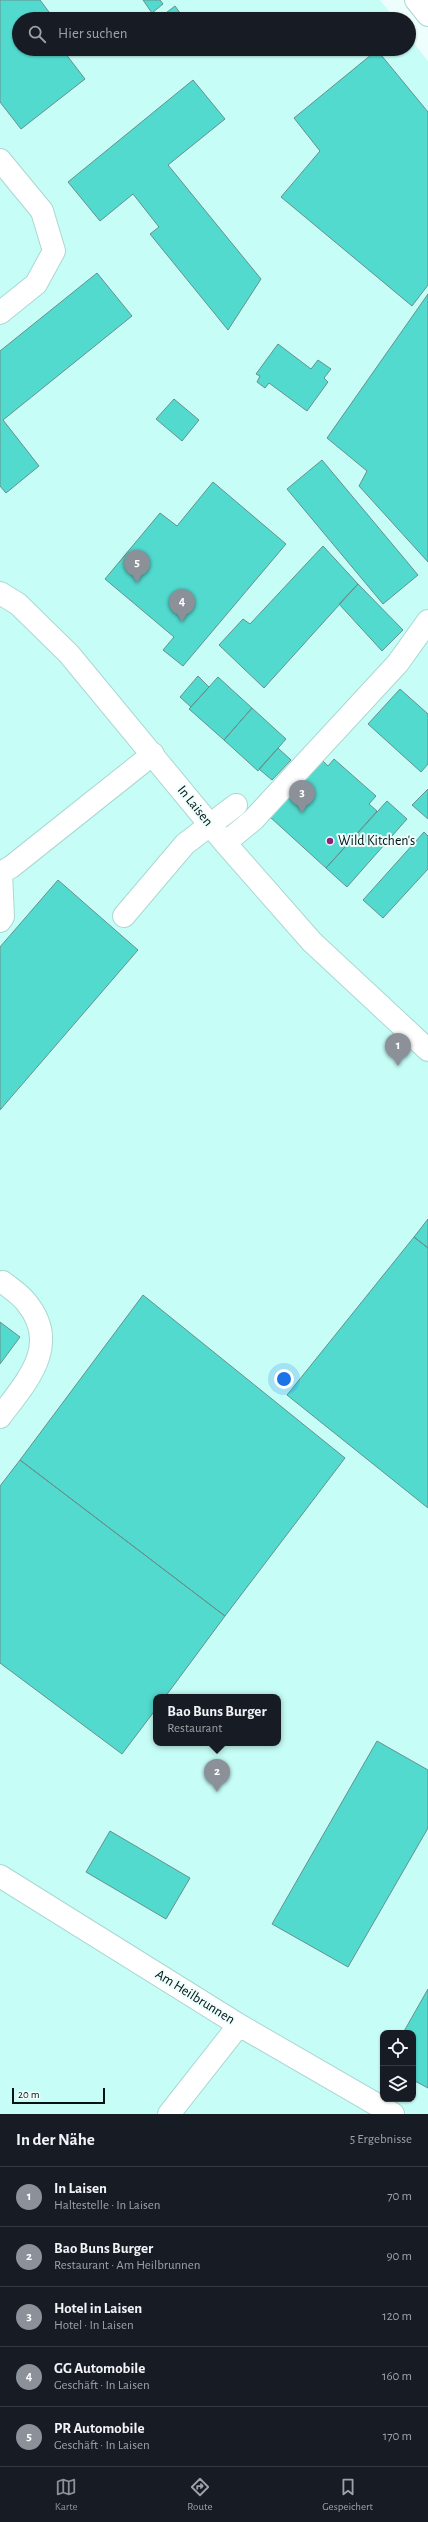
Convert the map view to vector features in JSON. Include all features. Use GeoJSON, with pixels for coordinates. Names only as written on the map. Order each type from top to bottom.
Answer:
{"type":"FeatureCollection","features":[{"type":"Feature","properties":{"kind":"street"},"geometry":{"type":"LineString","coordinates":[[416,0],[428,15]]}},
{"type":"Feature","properties":{"kind":"street"},"geometry":{"type":"LineString","coordinates":[[0,160],[42,211],[54,251],[36,284],[0,313]]}},
{"type":"Feature","properties":{"kind":"street","name":"In Laisen"},"geometry":{"type":"LineString","coordinates":[[0,593],[18,604],[51,634],[153,754],[225,843],[312,942],[428,1050]]}},
{"type":"Feature","properties":{"kind":"street"},"geometry":{"type":"LineString","coordinates":[[225,843],[253,820],[392,668],[428,621]]}},
{"type":"Feature","properties":{"kind":"street"},"geometry":{"type":"LineString","coordinates":[[0,921],[4,917],[1,873],[153,754]]}},
{"type":"Feature","properties":{"kind":"street"},"geometry":{"type":"LineString","coordinates":[[124,916],[185,844],[236,805]]}},
{"type":"Feature","properties":{"kind":"street"},"geometry":{"type":"LineString","coordinates":[[0,1417],[34,1371],[41,1348],[39,1325],[26,1302],[3,1282]]}},
{"type":"Feature","properties":{"kind":"street","name":"Am Heilbrunnen"},"geometry":{"type":"LineString","coordinates":[[0,1876],[239,2025],[393,2114]]}},
{"type":"Feature","properties":{"kind":"street"},"geometry":{"type":"LineString","coordinates":[[169,2114],[239,2025]]}},
{"type":"Feature","properties":{"kind":"shaded area"},"geometry":{"type":"Polygon","coordinates":[[[0,0],[380,0],[389,12],[12,12],[12,56],[416,56],[416,46],[428,61],[428,2114],[0,2114],[0,0]]]}},
{"type":"Feature","properties":{"kind":"building"},"geometry":{"type":"Polygon","coordinates":[[[0,0],[40,0],[49,12],[12,12],[12,56],[67,56],[85,79],[21,129],[0,102],[0,0]]]}},
{"type":"Feature","properties":{"kind":"building"},"geometry":{"type":"Polygon","coordinates":[[[143,0],[160,0],[163,4],[151,12],[143,0]]]}},
{"type":"Feature","properties":{"kind":"building"},"geometry":{"type":"Polygon","coordinates":[[[175,6],[179,12],[167,12],[175,6]]]}},
{"type":"Feature","properties":{"kind":"building"},"geometry":{"type":"Polygon","coordinates":[[[370,56],[382,56],[428,112],[428,285],[412,306],[281,197],[320,151],[294,118],[370,56]]]}},
{"type":"Feature","properties":{"kind":"building"},"geometry":{"type":"Polygon","coordinates":[[[193,80],[225,119],[168,165],[261,279],[228,330],[150,234],[159,227],[133,194],[100,221],[68,182],[193,80]]]}},
{"type":"Feature","properties":{"kind":"building"},"geometry":{"type":"Polygon","coordinates":[[[97,273],[132,316],[3,420],[39,466],[6,493],[0,486],[0,351],[97,273]]]}},
{"type":"Feature","properties":{"kind":"building"},"geometry":{"type":"Polygon","coordinates":[[[428,294],[428,562],[359,486],[367,471],[327,438],[428,294]]]}},
{"type":"Feature","properties":{"kind":"building"},"geometry":{"type":"Polygon","coordinates":[[[278,344],[311,369],[318,360],[331,369],[324,378],[328,382],[307,411],[269,383],[265,388],[257,382],[260,376],[256,374],[278,344]]]}},
{"type":"Feature","properties":{"kind":"building"},"geometry":{"type":"Polygon","coordinates":[[[174,399],[199,420],[182,441],[156,419],[174,399]]]}},
{"type":"Feature","properties":{"kind":"building"},"geometry":{"type":"Polygon","coordinates":[[[322,460],[418,575],[383,604],[287,489],[322,460]]]}},
{"type":"Feature","properties":{"kind":"building"},"geometry":{"type":"Polygon","coordinates":[[[213,482],[286,544],[183,666],[163,650],[174,637],[105,579],[160,513],[177,526],[213,482]]]}},
{"type":"Feature","properties":{"kind":"building"},"geometry":{"type":"Polygon","coordinates":[[[323,546],[358,584],[264,688],[219,645],[243,619],[250,624],[323,546]]]}},
{"type":"Feature","properties":{"kind":"building"},"geometry":{"type":"Polygon","coordinates":[[[358,584],[403,630],[382,651],[339,604],[358,584]]]}},
{"type":"Feature","properties":{"kind":"building"},"geometry":{"type":"Polygon","coordinates":[[[198,676],[209,687],[191,707],[180,697],[198,676]]]}},
{"type":"Feature","properties":{"kind":"building"},"geometry":{"type":"Polygon","coordinates":[[[218,677],[252,708],[224,740],[189,709],[218,677]]]}},
{"type":"Feature","properties":{"kind":"building"},"geometry":{"type":"Polygon","coordinates":[[[400,689],[428,714],[428,764],[421,772],[368,724],[400,689]]]}},
{"type":"Feature","properties":{"kind":"building"},"geometry":{"type":"Polygon","coordinates":[[[252,708],[286,739],[258,771],[224,740],[252,708]]]}},
{"type":"Feature","properties":{"kind":"building"},"geometry":{"type":"Polygon","coordinates":[[[278,748],[291,760],[272,780],[259,769],[278,748]]]}},
{"type":"Feature","properties":{"kind":"building"},"geometry":{"type":"Polygon","coordinates":[[[334,759],[376,796],[369,804],[377,811],[326,868],[270,817],[322,760],[328,766],[334,759]]]}},
{"type":"Feature","properties":{"kind":"building"},"geometry":{"type":"Polygon","coordinates":[[[428,789],[428,819],[412,805],[428,789]]]}},
{"type":"Feature","properties":{"kind":"building"},"geometry":{"type":"Polygon","coordinates":[[[387,801],[407,819],[347,887],[326,868],[387,801]]]}},
{"type":"Feature","properties":{"kind":"building"},"geometry":{"type":"Polygon","coordinates":[[[424,832],[428,836],[428,869],[383,918],[363,900],[424,832]]]}},
{"type":"Feature","properties":{"kind":"building"},"geometry":{"type":"Polygon","coordinates":[[[58,880],[138,950],[0,1110],[0,947],[58,880]]]}},
{"type":"Feature","properties":{"kind":"building"},"geometry":{"type":"Polygon","coordinates":[[[428,1219],[428,1248],[414,1237],[428,1219]]]}},
{"type":"Feature","properties":{"kind":"building"},"geometry":{"type":"Polygon","coordinates":[[[414,1237],[428,1248],[428,1508],[287,1395],[414,1237]]]}},
{"type":"Feature","properties":{"kind":"building"},"geometry":{"type":"Polygon","coordinates":[[[143,1295],[345,1458],[225,1616],[20,1460],[143,1295]]]}},
{"type":"Feature","properties":{"kind":"building"},"geometry":{"type":"Polygon","coordinates":[[[0,1322],[20,1337],[0,1364],[0,1322]]]}},
{"type":"Feature","properties":{"kind":"building"},"geometry":{"type":"Polygon","coordinates":[[[20,1460],[225,1616],[167,1694],[153,1694],[153,1713],[122,1754],[0,1663],[0,1486],[20,1460]]]}},
{"type":"Feature","properties":{"kind":"building"},"geometry":{"type":"Polygon","coordinates":[[[377,1741],[428,1770],[428,1828],[348,1967],[272,1924],[377,1741]]]}},
{"type":"Feature","properties":{"kind":"building"},"geometry":{"type":"Polygon","coordinates":[[[110,1831],[190,1878],[166,1919],[86,1872],[110,1831]]]}},
{"type":"Feature","properties":{"kind":"building"},"geometry":{"type":"Polygon","coordinates":[[[428,1989],[428,2088],[416,2082],[416,2030],[405,2030],[428,1989]]]}},
{"type":"Feature","properties":{"kind":"place","name":"PR Automobile"},"geometry":{"type":"Point","coordinates":[137,583]}},
{"type":"Feature","properties":{"kind":"place","name":"GG Automobile"},"geometry":{"type":"Point","coordinates":[182,622]}},
{"type":"Feature","properties":{"kind":"place","name":"Hotel in Laisen"},"geometry":{"type":"Point","coordinates":[302,813]}},
{"type":"Feature","properties":{"kind":"place","name":"Wild Kitchen's"},"geometry":{"type":"Point","coordinates":[330,841]}},
{"type":"Feature","properties":{"kind":"place","name":"In Laisen"},"geometry":{"type":"Point","coordinates":[398,1066]}},
{"type":"Feature","properties":{"kind":"place","name":"Bao Buns Burger"},"geometry":{"type":"Point","coordinates":[217,1792]}}]}
